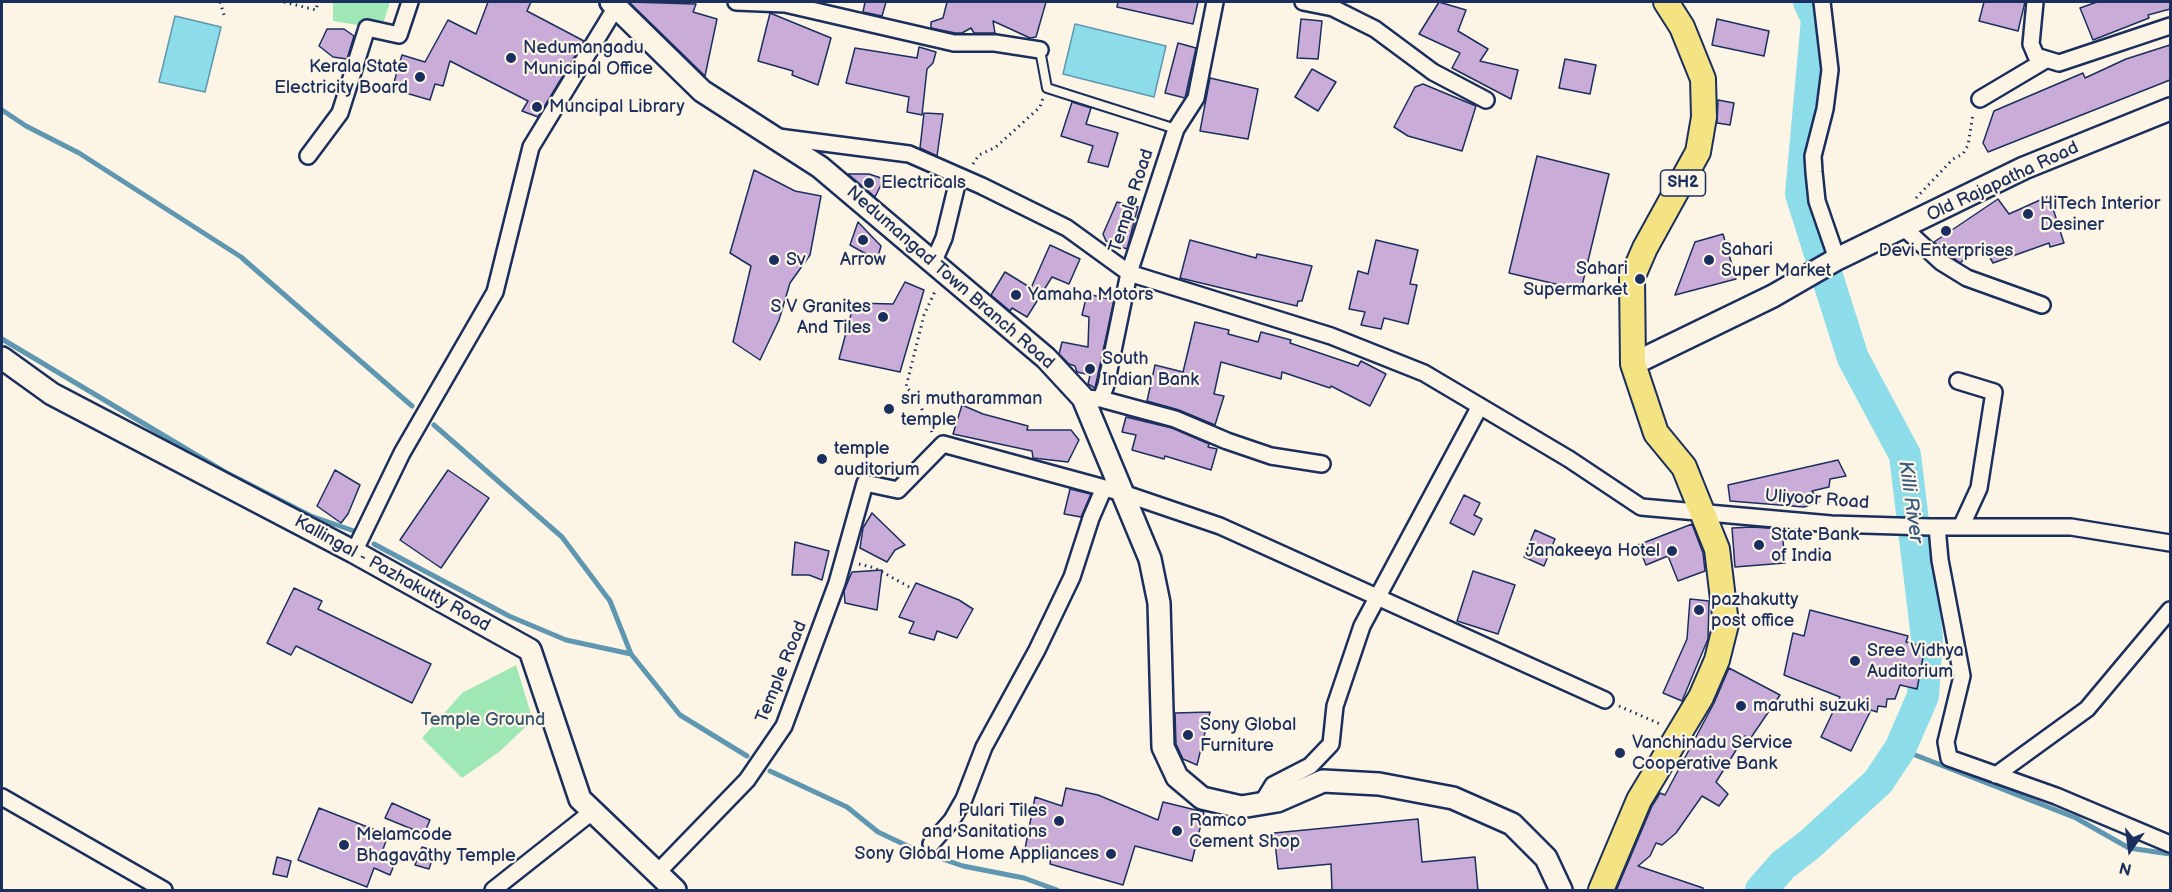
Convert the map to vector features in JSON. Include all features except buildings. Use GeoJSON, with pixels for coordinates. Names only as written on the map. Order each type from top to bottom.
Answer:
{"type":"FeatureCollection","features":[{"type":"Feature","properties":{"kind":"main road","name":"SH2"},"geometry":{"type":"LineString","coordinates":[[1600,891],[1639,800],[1701,697],[1717,660],[1726,624],[1717,549],[1684,467],[1656,433],[1633,364],[1632,278],[1645,248],[1698,152],[1704,117],[1703,79],[1682,27],[1666,2]]}},
{"type":"Feature","properties":{"kind":"main road","name":"Nedumangad Town Branch Road"},"geometry":{"type":"LineString","coordinates":[[613,4],[702,91],[820,167],[1092,398],[1114,490],[1150,559],[1159,603],[1163,747],[1177,777],[1202,798],[1241,807],[1277,801],[1323,782],[1379,783],[1453,798],[1512,824],[1546,858],[1561,891]]}},
{"type":"Feature","properties":{"kind":"main road","name":"Old Rajapatha Road"},"geometry":{"type":"LineString","coordinates":[[1633,364],[1773,296],[1837,259],[2024,168],[2170,109]]}},
{"type":"Feature","properties":{"kind":"main road","name":"Kallingal - Pazhakutty Road"},"geometry":{"type":"LineString","coordinates":[[2,358],[52,394],[354,552],[530,650],[580,799],[675,891]]}},
{"type":"Feature","properties":{"kind":"street"},"geometry":{"type":"LineString","coordinates":[[308,156],[340,113],[367,28],[399,35],[410,2]]}},
{"type":"Feature","properties":{"kind":"street"},"geometry":{"type":"LineString","coordinates":[[736,2],[785,4],[954,44],[995,43],[1040,50]]}},
{"type":"Feature","properties":{"kind":"street","name":"Temple Road"},"geometry":{"type":"LineString","coordinates":[[1092,398],[1176,129],[1196,98],[1215,2]]}},
{"type":"Feature","properties":{"kind":"street"},"geometry":{"type":"LineString","coordinates":[[1304,2],[1333,8],[1375,29],[1433,72],[1486,100]]}},
{"type":"Feature","properties":{"kind":"street"},"geometry":{"type":"LineString","coordinates":[[1822,2],[1830,70],[1825,109],[1813,156],[1817,201],[1837,259]]}},
{"type":"Feature","properties":{"kind":"street"},"geometry":{"type":"LineString","coordinates":[[2035,2],[2031,44],[2036,56],[2044,61],[2059,63],[2170,26]]}},
{"type":"Feature","properties":{"kind":"street"},"geometry":{"type":"LineString","coordinates":[[354,552],[402,453],[495,292],[531,147],[613,4]]}},
{"type":"Feature","properties":{"kind":"street"},"geometry":{"type":"LineString","coordinates":[[1980,99],[2044,61]]}},
{"type":"Feature","properties":{"kind":"street","name":"Uliyoor Road"},"geometry":{"type":"LineString","coordinates":[[772,137],[909,154],[1067,228],[1130,273],[1331,336],[1424,373],[1569,459],[1641,507],[1831,524],[2071,527],[2170,543]]}},
{"type":"Feature","properties":{"kind":"street"},"geometry":{"type":"LineString","coordinates":[[938,267],[944,238],[963,178]]}},
{"type":"Feature","properties":{"kind":"street"},"geometry":{"type":"LineString","coordinates":[[1904,228],[1941,262],[1967,278],[2042,305]]}},
{"type":"Feature","properties":{"kind":"street"},"geometry":{"type":"LineString","coordinates":[[1958,381],[1994,392],[1979,488],[1961,527]]}},
{"type":"Feature","properties":{"kind":"street"},"geometry":{"type":"LineString","coordinates":[[1092,398],[1175,418],[1227,441],[1271,456],[1322,464]]}},
{"type":"Feature","properties":{"kind":"street"},"geometry":{"type":"LineString","coordinates":[[1262,803],[1273,785],[1310,766],[1331,744],[1335,706],[1362,626],[1379,597],[1398,556],[1429,506],[1480,406]]}},
{"type":"Feature","properties":{"kind":"street"},"geometry":{"type":"LineString","coordinates":[[943,444],[1114,490],[1220,526],[1605,700]]}},
{"type":"Feature","properties":{"kind":"street","name":"Temple Road"},"geometry":{"type":"LineString","coordinates":[[657,873],[747,780],[784,726],[818,636],[865,483],[898,490],[943,444]]}},
{"type":"Feature","properties":{"kind":"street"},"geometry":{"type":"LineString","coordinates":[[931,844],[952,820],[964,799],[984,747],[1037,650],[1072,577],[1091,518],[1114,490]]}},
{"type":"Feature","properties":{"kind":"street"},"geometry":{"type":"LineString","coordinates":[[1934,527],[1962,676],[1946,742],[1950,758],[2056,796],[2170,844]]}},
{"type":"Feature","properties":{"kind":"street"},"geometry":{"type":"LineString","coordinates":[[1996,775],[2087,709],[2170,610]]}},
{"type":"Feature","properties":{"kind":"street"},"geometry":{"type":"LineString","coordinates":[[2,797],[164,891]]}},
{"type":"Feature","properties":{"kind":"street"},"geometry":{"type":"LineString","coordinates":[[493,891],[593,812]]}},
{"type":"Feature","properties":{"kind":"lane"},"geometry":{"type":"LineString","coordinates":[[1040,50],[1047,88],[1176,129]]}},
{"type":"Feature","properties":{"kind":"path"},"geometry":{"type":"LineString","coordinates":[[220,2],[225,18]]}},
{"type":"Feature","properties":{"kind":"path"},"geometry":{"type":"LineString","coordinates":[[284,2],[316,10],[318,2]]}},
{"type":"Feature","properties":{"kind":"path"},"geometry":{"type":"LineString","coordinates":[[963,178],[979,155],[996,147],[1040,106],[1047,88]]}},
{"type":"Feature","properties":{"kind":"path"},"geometry":{"type":"LineString","coordinates":[[1904,228],[1917,194],[1953,159],[1963,154],[1968,145],[1972,118],[1980,99]]}},
{"type":"Feature","properties":{"kind":"path"},"geometry":{"type":"LineString","coordinates":[[938,267],[906,387],[917,398],[927,416],[931,431],[943,444]]}},
{"type":"Feature","properties":{"kind":"path"},"geometry":{"type":"LineString","coordinates":[[843,559],[875,568],[911,588]]}},
{"type":"Feature","properties":{"kind":"path"},"geometry":{"type":"LineString","coordinates":[[1605,700],[1680,734]]}},
{"type":"Feature","properties":{"kind":"green space"},"geometry":{"type":"Polygon","coordinates":[[[333,2],[390,2],[384,21],[358,25],[333,21],[333,2]]]}},
{"type":"Feature","properties":{"kind":"green space","name":"Temple Ground"},"geometry":{"type":"Polygon","coordinates":[[[516,665],[533,720],[499,752],[462,778],[422,738],[462,693],[516,665]]]}},
{"type":"Feature","properties":{"kind":"water"},"geometry":{"type":"Polygon","coordinates":[[[175,16],[221,27],[205,92],[159,82],[175,16]]]}},
{"type":"Feature","properties":{"kind":"water"},"geometry":{"type":"Polygon","coordinates":[[[1075,24],[1166,46],[1154,97],[1063,74],[1075,24]]]}},
{"type":"Feature","properties":{"kind":"waterway","name":"Killi River"},"geometry":{"type":"LineString","coordinates":[[1761,890],[1783,865],[1809,845],[1878,782],[1900,749],[1923,696],[1927,638],[1905,455],[1853,358],[1801,194],[1817,19],[1809,2]]}},
{"type":"Feature","properties":{"kind":"waterway"},"geometry":{"type":"LineString","coordinates":[[2,110],[26,126],[79,153],[241,257],[412,406]]}},
{"type":"Feature","properties":{"kind":"waterway"},"geometry":{"type":"LineString","coordinates":[[2,339],[225,472],[311,516],[354,531]]}},
{"type":"Feature","properties":{"kind":"waterway"},"geometry":{"type":"LineString","coordinates":[[434,425],[562,537],[610,601],[631,654]]}},
{"type":"Feature","properties":{"kind":"waterway"},"geometry":{"type":"LineString","coordinates":[[374,544],[509,616],[566,640],[631,654],[680,715],[747,756]]}},
{"type":"Feature","properties":{"kind":"waterway"},"geometry":{"type":"LineString","coordinates":[[1900,749],[2076,818],[2129,848],[2170,854]]}},
{"type":"Feature","properties":{"kind":"waterway"},"geometry":{"type":"LineString","coordinates":[[770,771],[847,807],[878,832],[916,850],[963,866],[1024,878],[1057,890]]}},
{"type":"Feature","properties":{"kind":"place","name":"Nedumangadu Municipal Office"},"geometry":{"type":"Point","coordinates":[511,58]}},
{"type":"Feature","properties":{"kind":"place","name":"Kerala State Electricity Board"},"geometry":{"type":"Point","coordinates":[420,77]}},
{"type":"Feature","properties":{"kind":"place","name":"Muncipal Library"},"geometry":{"type":"Point","coordinates":[537,107]}},
{"type":"Feature","properties":{"kind":"place","name":"Electricals"},"geometry":{"type":"Point","coordinates":[869,183]}},
{"type":"Feature","properties":{"kind":"place","name":"HiTech Interior Desiner"},"geometry":{"type":"Point","coordinates":[2028,214]}},
{"type":"Feature","properties":{"kind":"place","name":"Devi Enterprises"},"geometry":{"type":"Point","coordinates":[1946,231]}},
{"type":"Feature","properties":{"kind":"place","name":"Arrow"},"geometry":{"type":"Point","coordinates":[863,240]}},
{"type":"Feature","properties":{"kind":"place","name":"Sv"},"geometry":{"type":"Point","coordinates":[774,260]}},
{"type":"Feature","properties":{"kind":"place","name":"Sahari Super Market"},"geometry":{"type":"Point","coordinates":[1709,260]}},
{"type":"Feature","properties":{"kind":"place","name":"Sahari Supermarket"},"geometry":{"type":"Point","coordinates":[1640,279]}},
{"type":"Feature","properties":{"kind":"place","name":"Yamaha Motors"},"geometry":{"type":"Point","coordinates":[1016,295]}},
{"type":"Feature","properties":{"kind":"place","name":"S V Granites And Tiles"},"geometry":{"type":"Point","coordinates":[883,317]}},
{"type":"Feature","properties":{"kind":"place","name":"South Indian Bank"},"geometry":{"type":"Point","coordinates":[1090,369]}},
{"type":"Feature","properties":{"kind":"place","name":"sri mutharamman temple"},"geometry":{"type":"Point","coordinates":[889,409]}},
{"type":"Feature","properties":{"kind":"place","name":"temple auditorium"},"geometry":{"type":"Point","coordinates":[822,459]}},
{"type":"Feature","properties":{"kind":"place","name":"State Bank of India"},"geometry":{"type":"Point","coordinates":[1759,545]}},
{"type":"Feature","properties":{"kind":"place","name":"Janakeeya Hotel"},"geometry":{"type":"Point","coordinates":[1672,551]}},
{"type":"Feature","properties":{"kind":"place","name":"pazhakutty post office"},"geometry":{"type":"Point","coordinates":[1699,610]}},
{"type":"Feature","properties":{"kind":"place","name":"Sree Vidhya Auditorium"},"geometry":{"type":"Point","coordinates":[1855,661]}},
{"type":"Feature","properties":{"kind":"place","name":"maruthi suzuki"},"geometry":{"type":"Point","coordinates":[1741,706]}},
{"type":"Feature","properties":{"kind":"place","name":"Sony Global Furniture"},"geometry":{"type":"Point","coordinates":[1188,735]}},
{"type":"Feature","properties":{"kind":"place","name":"Vanchinadu Service Cooperative Bank"},"geometry":{"type":"Point","coordinates":[1620,753]}},
{"type":"Feature","properties":{"kind":"place","name":"Pulari Tiles and Sanitations"},"geometry":{"type":"Point","coordinates":[1059,821]}},
{"type":"Feature","properties":{"kind":"place","name":"Ramco Cement Shop"},"geometry":{"type":"Point","coordinates":[1177,831]}},
{"type":"Feature","properties":{"kind":"place","name":"Melamcode Bhagavathy Temple"},"geometry":{"type":"Point","coordinates":[344,845]}},
{"type":"Feature","properties":{"kind":"place","name":"Sony Global Home Appliances"},"geometry":{"type":"Point","coordinates":[1111,854]}}]}
